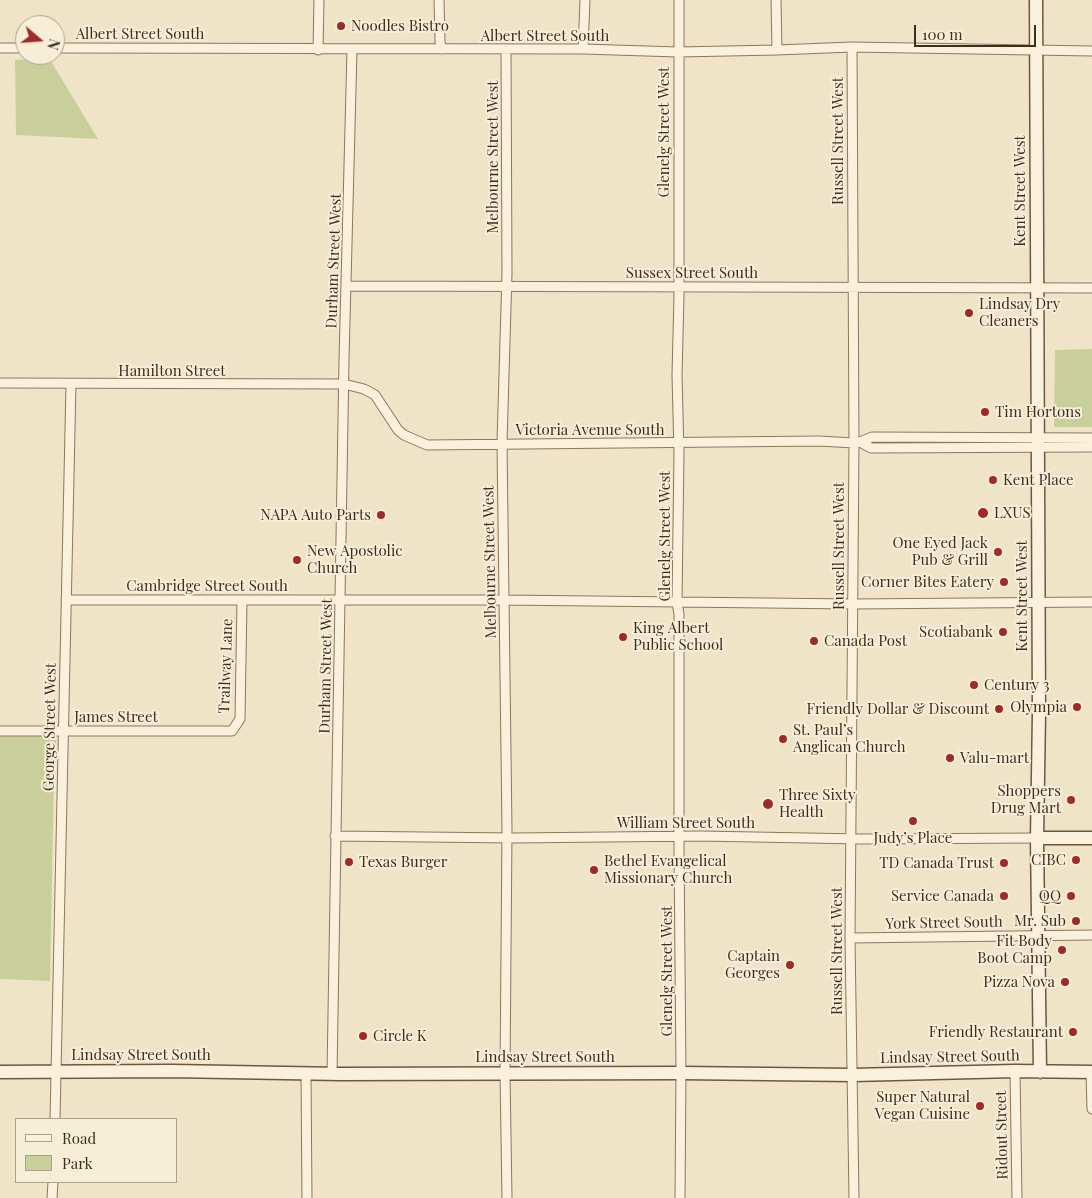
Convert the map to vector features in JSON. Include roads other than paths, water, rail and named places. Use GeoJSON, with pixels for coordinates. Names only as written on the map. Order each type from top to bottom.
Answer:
{"type":"FeatureCollection","features":[{"type":"Feature","properties":{"kind":"main road","name":"Kent Street West"},"geometry":{"type":"LineString","coordinates":[[1036,0],[1039,714],[1037,838],[1040,1072]]}},
{"type":"Feature","properties":{"kind":"main road"},"geometry":{"type":"LineString","coordinates":[[1037,838],[1092,838]]}},
{"type":"Feature","properties":{"kind":"main road","name":"Lindsay Street South"},"geometry":{"type":"LineString","coordinates":[[0,1072],[200,1071],[306,1074],[681,1073],[853,1075],[1015,1071],[1092,1072]]}},
{"type":"Feature","properties":{"kind":"street"},"geometry":{"type":"LineString","coordinates":[[318,50],[319,0]]}},
{"type":"Feature","properties":{"kind":"street"},"geometry":{"type":"LineString","coordinates":[[440,0],[440,42],[442,49]]}},
{"type":"Feature","properties":{"kind":"street"},"geometry":{"type":"LineString","coordinates":[[583,49],[585,0]]}},
{"type":"Feature","properties":{"kind":"street","name":"Glenelg Street West"},"geometry":{"type":"LineString","coordinates":[[679,0],[677,602],[679,614],[680,1198]]}},
{"type":"Feature","properties":{"kind":"street"},"geometry":{"type":"LineString","coordinates":[[776,0],[777,50]]}},
{"type":"Feature","properties":{"kind":"street","name":"Albert Street South"},"geometry":{"type":"LineString","coordinates":[[65,48],[175,47],[318,50],[583,49],[678,52],[852,47],[1035,52],[1092,51]]}},
{"type":"Feature","properties":{"kind":"street","name":"Russell Street West"},"geometry":{"type":"LineString","coordinates":[[852,47],[852,287],[857,442],[853,604],[850,938],[854,1198]]}},
{"type":"Feature","properties":{"kind":"street"},"geometry":{"type":"LineString","coordinates":[[0,48],[15,48]]}},
{"type":"Feature","properties":{"kind":"street","name":"Durham Street West"},"geometry":{"type":"LineString","coordinates":[[332,1074],[335,836],[352,50]]}},
{"type":"Feature","properties":{"kind":"street","name":"Melbourne Street West"},"geometry":{"type":"LineString","coordinates":[[506,50],[506,287],[502,443],[508,838],[505,1074],[507,1198]]}},
{"type":"Feature","properties":{"kind":"street","name":"Sussex Street South"},"geometry":{"type":"LineString","coordinates":[[347,286],[1092,288]]}},
{"type":"Feature","properties":{"kind":"street","name":"Hamilton Street"},"geometry":{"type":"LineString","coordinates":[[0,383],[344,384]]}},
{"type":"Feature","properties":{"kind":"street","name":"George Street West"},"geometry":{"type":"LineString","coordinates":[[55,1118],[71,384]]}},
{"type":"Feature","properties":{"kind":"street","name":"Victoria Avenue South"},"geometry":{"type":"LineString","coordinates":[[344,384],[364,389],[375,395],[398,430],[410,439],[427,444],[857,442],[872,438],[1037,442]]}},
{"type":"Feature","properties":{"kind":"street"},"geometry":{"type":"LineString","coordinates":[[1037,442],[1092,438]]}},
{"type":"Feature","properties":{"kind":"street"},"geometry":{"type":"LineString","coordinates":[[1037,442],[1092,447]]}},
{"type":"Feature","properties":{"kind":"street","name":"Cambridge Street South"},"geometry":{"type":"LineString","coordinates":[[66,600],[505,600],[853,604],[1092,602]]}},
{"type":"Feature","properties":{"kind":"street","name":"Trailway Lane"},"geometry":{"type":"LineString","coordinates":[[232,731],[240,719],[242,600]]}},
{"type":"Feature","properties":{"kind":"street","name":"James Street"},"geometry":{"type":"LineString","coordinates":[[0,731],[232,731]]}},
{"type":"Feature","properties":{"kind":"street","name":"William Street South"},"geometry":{"type":"LineString","coordinates":[[335,836],[851,839],[1037,838]]}},
{"type":"Feature","properties":{"kind":"street","name":"York Street South"},"geometry":{"type":"LineString","coordinates":[[850,938],[1092,935]]}},
{"type":"Feature","properties":{"kind":"street","name":"Ridout Street"},"geometry":{"type":"LineString","coordinates":[[1015,1071],[1017,1198]]}},
{"type":"Feature","properties":{"kind":"street"},"geometry":{"type":"LineString","coordinates":[[1092,1072],[1092,1109]]}},
{"type":"Feature","properties":{"kind":"street"},"geometry":{"type":"LineString","coordinates":[[306,1074],[307,1198]]}},
{"type":"Feature","properties":{"kind":"street"},"geometry":{"type":"LineString","coordinates":[[52,1198],[53,1183]]}},
{"type":"Feature","properties":{"kind":"place","name":"Noodles Bistro"},"geometry":{"type":"Point","coordinates":[341,26]}},
{"type":"Feature","properties":{"kind":"place","name":"Lindsay Dry Cleaners"},"geometry":{"type":"Point","coordinates":[969,313]}},
{"type":"Feature","properties":{"kind":"place","name":"Tim Hortons"},"geometry":{"type":"Point","coordinates":[985,412]}},
{"type":"Feature","properties":{"kind":"place","name":"Kent Place"},"geometry":{"type":"Point","coordinates":[993,480]}},
{"type":"Feature","properties":{"kind":"place","name":"LXUS"},"geometry":{"type":"Point","coordinates":[983,513]}},
{"type":"Feature","properties":{"kind":"place","name":"NAPA Auto Parts"},"geometry":{"type":"Point","coordinates":[381,515]}},
{"type":"Feature","properties":{"kind":"place","name":"One Eyed Jack Pub & Grill"},"geometry":{"type":"Point","coordinates":[998,552]}},
{"type":"Feature","properties":{"kind":"place","name":"New Apostolic Church"},"geometry":{"type":"Point","coordinates":[297,560]}},
{"type":"Feature","properties":{"kind":"place","name":"Corner Bites Eatery"},"geometry":{"type":"Point","coordinates":[1004,582]}},
{"type":"Feature","properties":{"kind":"place","name":"Scotiabank"},"geometry":{"type":"Point","coordinates":[1003,632]}},
{"type":"Feature","properties":{"kind":"place","name":"King Albert Public School"},"geometry":{"type":"Point","coordinates":[623,637]}},
{"type":"Feature","properties":{"kind":"place","name":"Canada Post"},"geometry":{"type":"Point","coordinates":[814,641]}},
{"type":"Feature","properties":{"kind":"place","name":"Century 3"},"geometry":{"type":"Point","coordinates":[974,685]}},
{"type":"Feature","properties":{"kind":"place","name":"Olympia"},"geometry":{"type":"Point","coordinates":[1077,707]}},
{"type":"Feature","properties":{"kind":"place","name":"Friendly Dollar & Discount"},"geometry":{"type":"Point","coordinates":[999,709]}},
{"type":"Feature","properties":{"kind":"place","name":"St. Paul’s Anglican Church"},"geometry":{"type":"Point","coordinates":[783,739]}},
{"type":"Feature","properties":{"kind":"place","name":"Valu-mart"},"geometry":{"type":"Point","coordinates":[950,758]}},
{"type":"Feature","properties":{"kind":"place","name":"Shoppers Drug Mart"},"geometry":{"type":"Point","coordinates":[1071,800]}},
{"type":"Feature","properties":{"kind":"place","name":"Three Sixty Health"},"geometry":{"type":"Point","coordinates":[768,804]}},
{"type":"Feature","properties":{"kind":"place","name":"Judy’s Place"},"geometry":{"type":"Point","coordinates":[913,821]}},
{"type":"Feature","properties":{"kind":"place","name":"CIBC"},"geometry":{"type":"Point","coordinates":[1076,860]}},
{"type":"Feature","properties":{"kind":"place","name":"Texas Burger"},"geometry":{"type":"Point","coordinates":[349,862]}},
{"type":"Feature","properties":{"kind":"place","name":"TD Canada Trust"},"geometry":{"type":"Point","coordinates":[1004,863]}},
{"type":"Feature","properties":{"kind":"place","name":"Bethel Evangelical Missionary Church"},"geometry":{"type":"Point","coordinates":[594,870]}},
{"type":"Feature","properties":{"kind":"place","name":"Service Canada"},"geometry":{"type":"Point","coordinates":[1004,896]}},
{"type":"Feature","properties":{"kind":"place","name":"QQ"},"geometry":{"type":"Point","coordinates":[1071,896]}},
{"type":"Feature","properties":{"kind":"place","name":"Mr. Sub"},"geometry":{"type":"Point","coordinates":[1076,921]}},
{"type":"Feature","properties":{"kind":"place","name":"Fit Body Boot Camp"},"geometry":{"type":"Point","coordinates":[1062,950]}},
{"type":"Feature","properties":{"kind":"place","name":"Captain Georges"},"geometry":{"type":"Point","coordinates":[790,965]}},
{"type":"Feature","properties":{"kind":"place","name":"Pizza Nova"},"geometry":{"type":"Point","coordinates":[1065,982]}},
{"type":"Feature","properties":{"kind":"place","name":"Friendly Restaurant"},"geometry":{"type":"Point","coordinates":[1073,1032]}},
{"type":"Feature","properties":{"kind":"place","name":"Circle K"},"geometry":{"type":"Point","coordinates":[363,1036]}},
{"type":"Feature","properties":{"kind":"place","name":"Super Natural Vegan Cuisine"},"geometry":{"type":"Point","coordinates":[980,1106]}}]}
